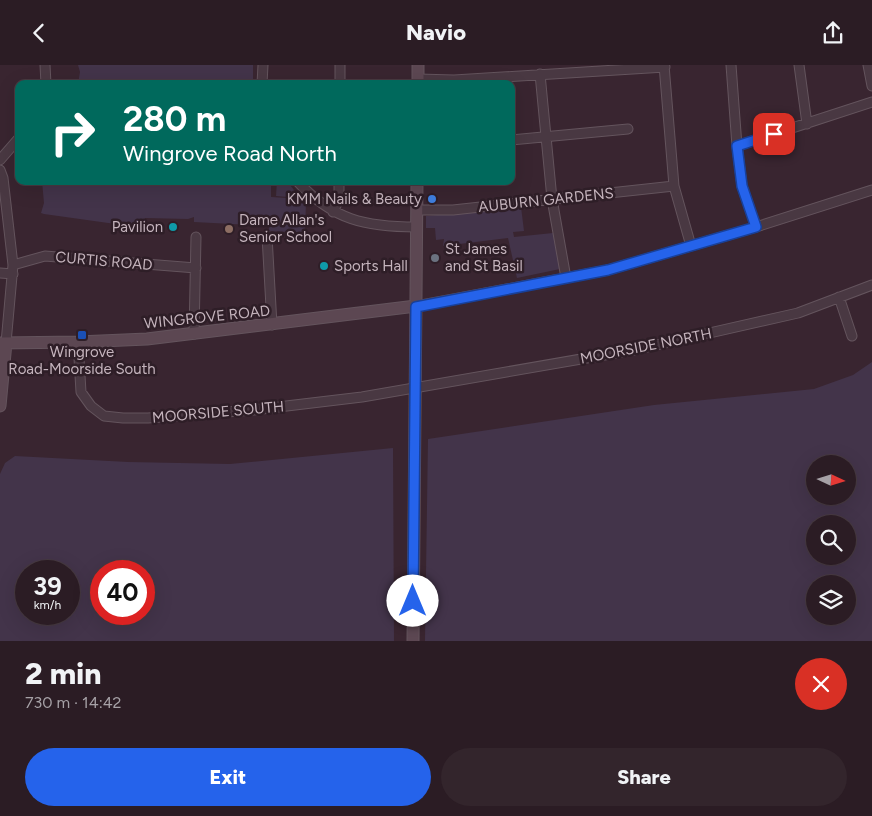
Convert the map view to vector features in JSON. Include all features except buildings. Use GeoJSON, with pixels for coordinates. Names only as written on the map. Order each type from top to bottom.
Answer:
{"type":"FeatureCollection","features":[{"type":"Feature","properties":{"kind":"street"},"geometry":{"type":"LineString","coordinates":[[45,65],[46,80]]}},
{"type":"Feature","properties":{"kind":"street"},"geometry":{"type":"LineString","coordinates":[[262,80],[263,65]]}},
{"type":"Feature","properties":{"kind":"street"},"geometry":{"type":"LineString","coordinates":[[340,65],[340,80]]}},
{"type":"Feature","properties":{"kind":"street"},"geometry":{"type":"LineString","coordinates":[[418,65],[418,80]]}},
{"type":"Feature","properties":{"kind":"street"},"geometry":{"type":"LineString","coordinates":[[731,65],[742,186],[756,227]]}},
{"type":"Feature","properties":{"kind":"street"},"geometry":{"type":"LineString","coordinates":[[799,65],[807,124]]}},
{"type":"Feature","properties":{"kind":"street"},"geometry":{"type":"LineString","coordinates":[[868,65],[872,86]]}},
{"type":"Feature","properties":{"kind":"street"},"geometry":{"type":"LineString","coordinates":[[436,80],[664,66],[674,186],[691,246]]}},
{"type":"Feature","properties":{"kind":"street"},"geometry":{"type":"LineString","coordinates":[[540,74],[552,199],[566,278]]}},
{"type":"Feature","properties":{"kind":"street"},"geometry":{"type":"LineString","coordinates":[[737,146],[872,102]]}},
{"type":"Feature","properties":{"kind":"street"},"geometry":{"type":"LineString","coordinates":[[515,140],[628,129]]}},
{"type":"Feature","properties":{"kind":"street"},"geometry":{"type":"LineString","coordinates":[[0,160],[15,143]]}},
{"type":"Feature","properties":{"kind":"street"},"geometry":{"type":"LineString","coordinates":[[0,170],[3,178],[13,269],[3,343],[0,405]]}},
{"type":"Feature","properties":{"kind":"street"},"geometry":{"type":"LineString","coordinates":[[301,185],[311,196],[333,212],[354,220],[390,226],[416,227]]}},
{"type":"Feature","properties":{"kind":"street"},"geometry":{"type":"LineString","coordinates":[[333,212],[339,199],[339,185]]}},
{"type":"Feature","properties":{"kind":"street"},"geometry":{"type":"LineString","coordinates":[[413,641],[417,185]]}},
{"type":"Feature","properties":{"kind":"street","name":"AUBURN GARDENS"},"geometry":{"type":"LineString","coordinates":[[417,209],[453,210],[674,186]]}},
{"type":"Feature","properties":{"kind":"street"},"geometry":{"type":"LineString","coordinates":[[416,307],[608,270],[756,227],[872,190]]}},
{"type":"Feature","properties":{"kind":"street"},"geometry":{"type":"LineString","coordinates":[[267,236],[272,325]]}},
{"type":"Feature","properties":{"kind":"street"},"geometry":{"type":"LineString","coordinates":[[194,334],[196,237]]}},
{"type":"Feature","properties":{"kind":"street","name":"CURTIS ROAD"},"geometry":{"type":"LineString","coordinates":[[0,273],[46,256],[196,268]]}},
{"type":"Feature","properties":{"kind":"street","name":"MOORSIDE NORTH"},"geometry":{"type":"LineString","coordinates":[[414,389],[659,345],[798,313],[872,285]]}},
{"type":"Feature","properties":{"kind":"street"},"geometry":{"type":"LineString","coordinates":[[839,297],[852,336]]}},
{"type":"Feature","properties":{"kind":"street","name":"WINGROVE ROAD"},"geometry":{"type":"LineString","coordinates":[[3,343],[147,339],[416,307]]}},
{"type":"Feature","properties":{"kind":"street","name":"MOORSIDE SOUTH"},"geometry":{"type":"LineString","coordinates":[[78,342],[81,391],[91,406],[104,416],[123,419],[253,410],[414,389]]}},
{"type":"Feature","properties":{"kind":"shaded area"},"geometry":{"type":"Polygon","coordinates":[[[78,65],[253,65],[253,80],[79,80],[80,72],[78,65]]]}},
{"type":"Feature","properties":{"kind":"shaded area","name":"Dame Allan's Senior School"},"geometry":{"type":"Polygon","coordinates":[[[42,185],[271,185],[271,197],[304,199],[306,201],[305,233],[269,231],[269,226],[194,222],[194,217],[188,219],[145,218],[144,228],[44,214],[41,213],[44,203],[42,185]]]}},
{"type":"Feature","properties":{"kind":"shaded area"},"geometry":{"type":"Polygon","coordinates":[[[277,185],[290,185],[300,198],[276,196],[277,185]]]}},
{"type":"Feature","properties":{"kind":"shaded area"},"geometry":{"type":"Polygon","coordinates":[[[521,207],[524,231],[513,232],[514,237],[553,233],[560,269],[517,278],[508,238],[443,246],[444,239],[436,240],[435,228],[426,228],[426,216],[521,207]]]}},
{"type":"Feature","properties":{"kind":"shaded area"},"geometry":{"type":"Polygon","coordinates":[[[872,362],[872,641],[425,641],[428,439],[654,405],[814,389],[853,375],[872,362]]]}},
{"type":"Feature","properties":{"kind":"shaded area"},"geometry":{"type":"Polygon","coordinates":[[[393,448],[394,641],[0,641],[0,474],[5,463],[15,456],[128,462],[230,464],[393,448]]]}},
{"type":"Feature","properties":{"kind":"place","name":"KMM Nails & Beauty"},"geometry":{"type":"Point","coordinates":[432,199]}},
{"type":"Feature","properties":{"kind":"place","name":"Pavilion"},"geometry":{"type":"Point","coordinates":[173,227]}},
{"type":"Feature","properties":{"kind":"place","name":"Dame Allan's Senior School"},"geometry":{"type":"Point","coordinates":[229,229]}},
{"type":"Feature","properties":{"kind":"place","name":"St James and St Basil"},"geometry":{"type":"Point","coordinates":[435,258]}},
{"type":"Feature","properties":{"kind":"place","name":"Sports Hall"},"geometry":{"type":"Point","coordinates":[324,266]}},
{"type":"Feature","properties":{"kind":"place","name":"Wingrove Road-Moorside South"},"geometry":{"type":"Point","coordinates":[82,335]}},
{"type":"Feature","properties":{"kind":"route"},"geometry":{"type":"LineString","coordinates":[[413,601],[416,307],[608,270],[756,227],[742,186],[737,146],[774,134]]}}]}
